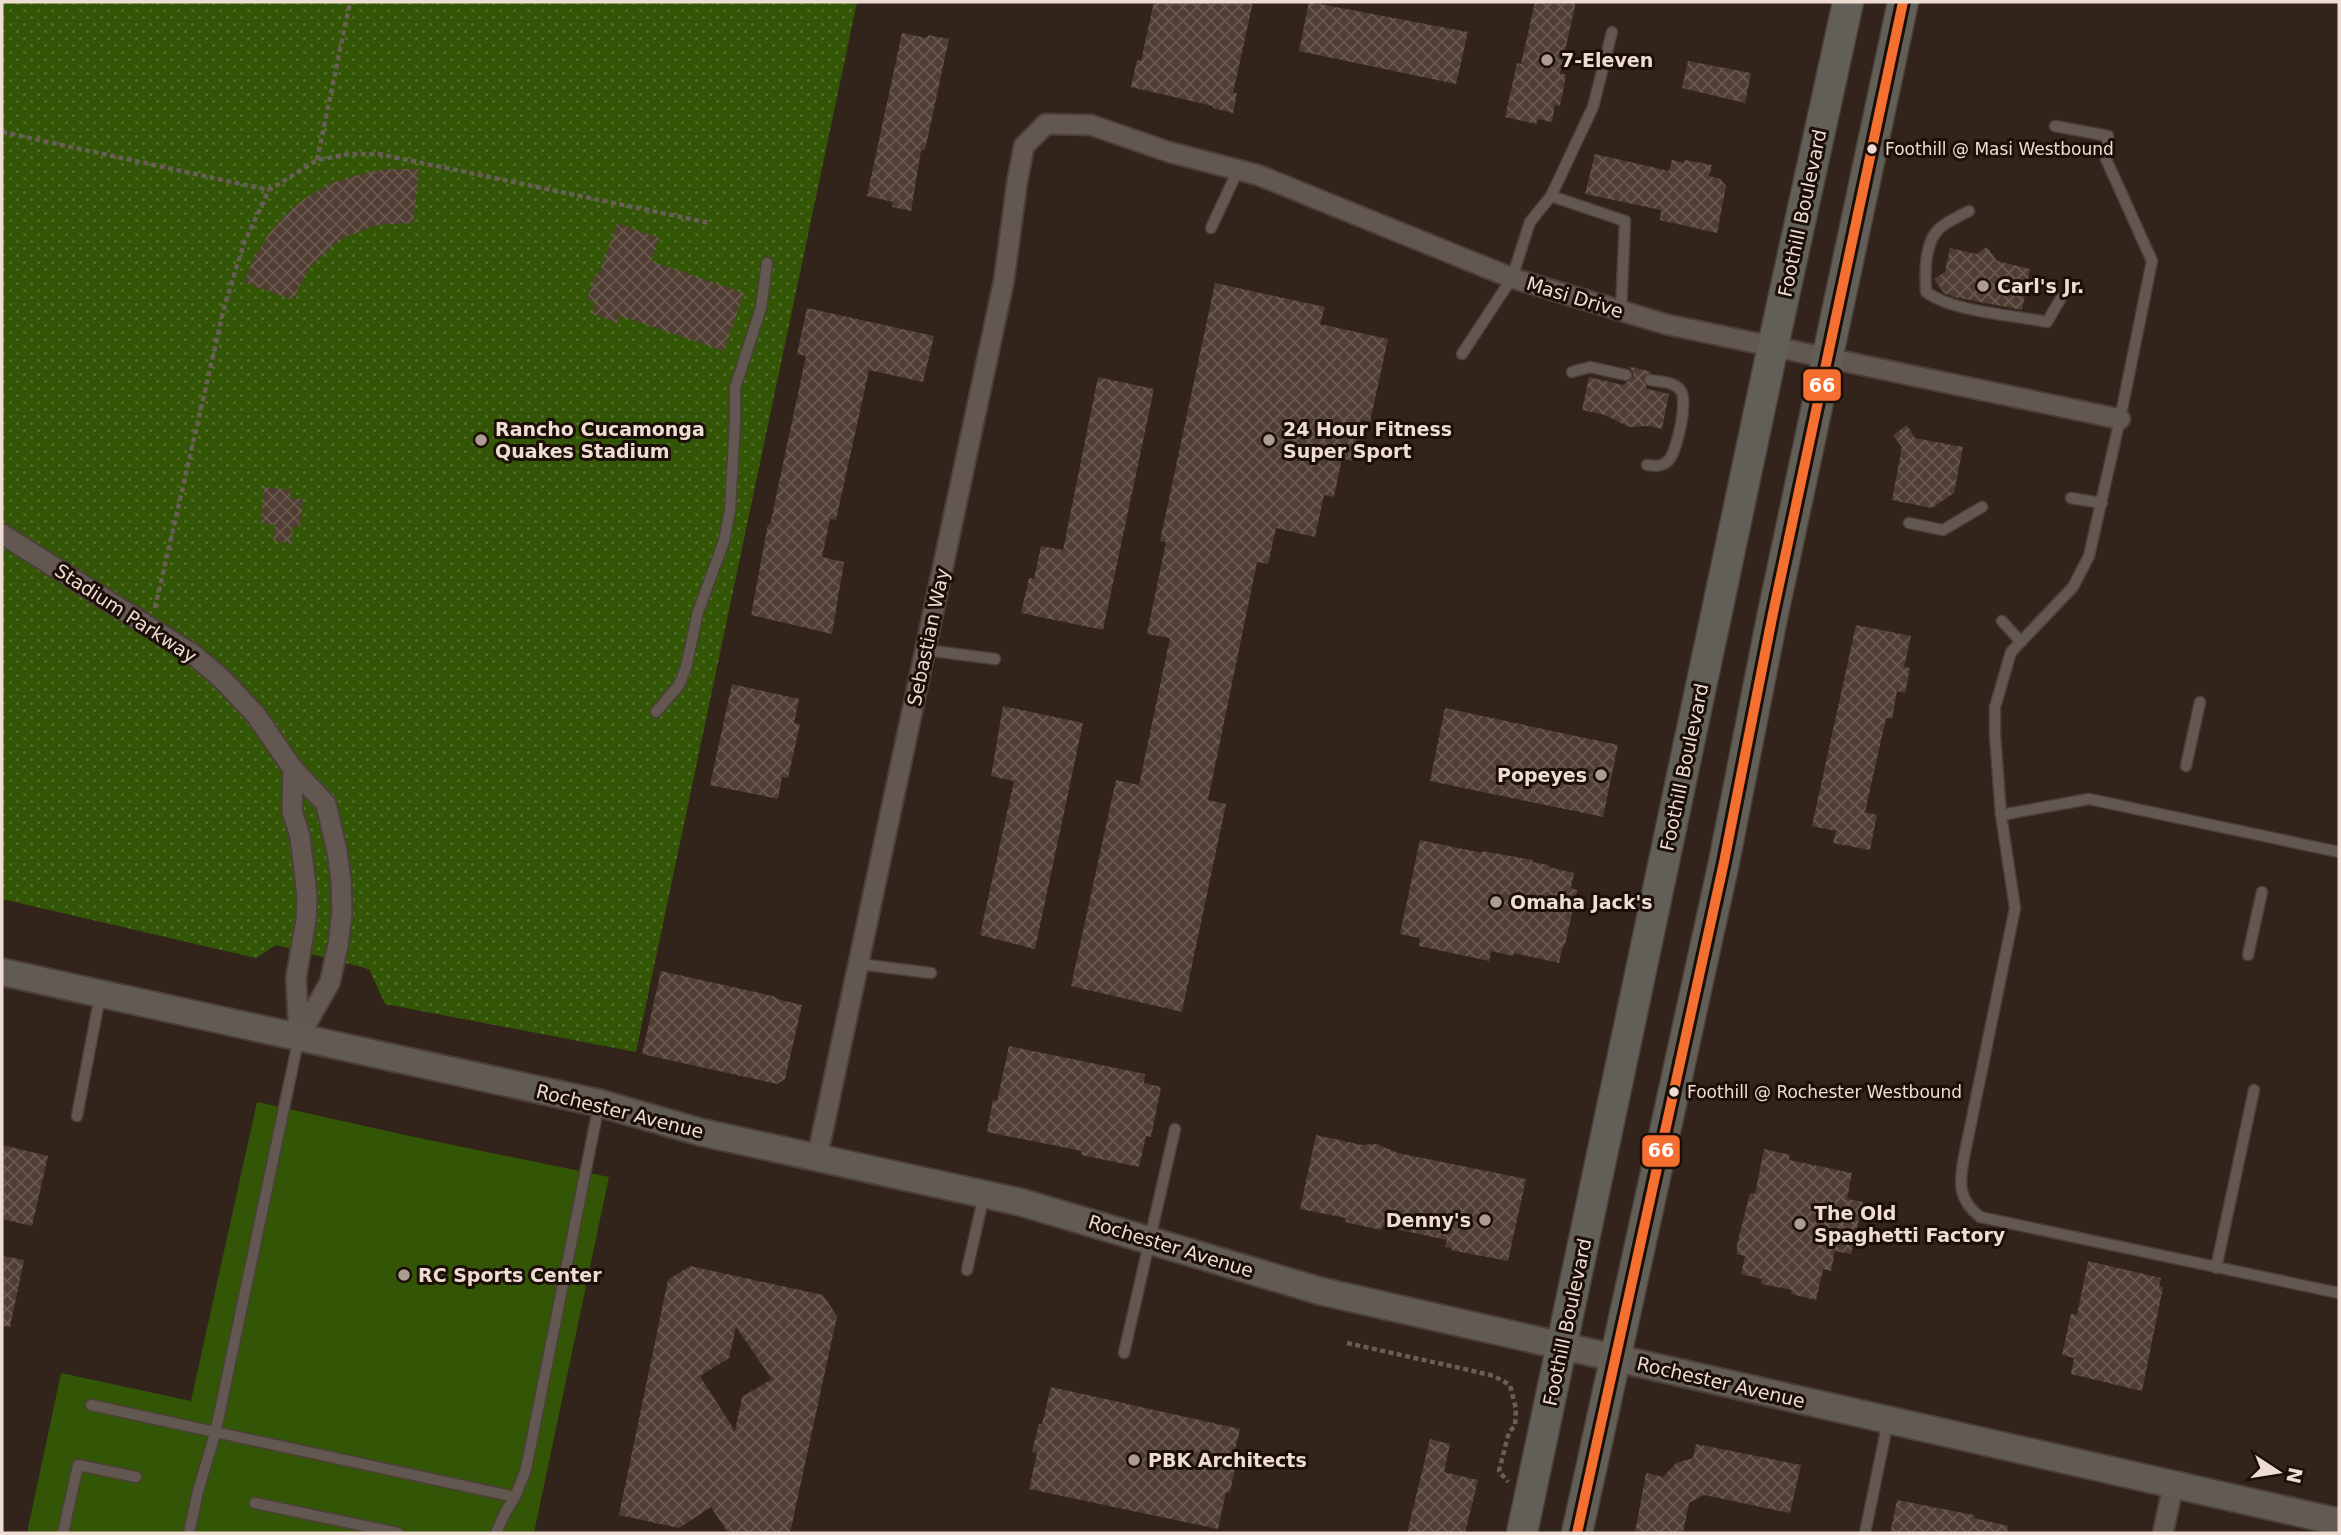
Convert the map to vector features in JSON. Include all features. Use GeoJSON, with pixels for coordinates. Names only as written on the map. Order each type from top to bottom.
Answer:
{"type":"FeatureCollection","features":[{"type":"Feature","properties":{"kind":"main road","name":"Foothill Boulevard"},"geometry":{"type":"LineString","coordinates":[[1522,1533],[1847,2]]}},
{"type":"Feature","properties":{"kind":"main road"},"geometry":{"type":"LineString","coordinates":[[1577,1533],[1724,862],[1772,618],[1903,2]]}},
{"type":"Feature","properties":{"kind":"main road","name":"Rochester Avenue"},"geometry":{"type":"LineString","coordinates":[[2,972],[599,1103],[701,1132],[1020,1202],[1320,1291],[2339,1522]]}},
{"type":"Feature","properties":{"kind":"street","name":"Masi Drive"},"geometry":{"type":"LineString","coordinates":[[1046,124],[1091,125],[1168,152],[1258,175],[1512,278],[1665,324],[2120,419]]}},
{"type":"Feature","properties":{"kind":"street","name":"Sebastian Way"},"geometry":{"type":"LineString","coordinates":[[817,1158],[1004,280],[1024,146],[1046,124]]}},
{"type":"Feature","properties":{"kind":"street","name":"Stadium Parkway"},"geometry":{"type":"LineString","coordinates":[[2,534],[194,655],[256,715],[293,769],[326,804],[337,850],[342,912],[330,982],[299,1037]]}},
{"type":"Feature","properties":{"kind":"street"},"geometry":{"type":"LineString","coordinates":[[293,769],[292,811],[302,850],[307,895],[306,920],[296,978],[299,1037]]}},
{"type":"Feature","properties":{"kind":"street"},"geometry":{"type":"LineString","coordinates":[[2163,1533],[2173,1486]]}},
{"type":"Feature","properties":{"kind":"lane"},"geometry":{"type":"LineString","coordinates":[[1462,354],[1512,278],[1530,222],[1551,196],[1593,107],[1612,32]]}},
{"type":"Feature","properties":{"kind":"lane"},"geometry":{"type":"LineString","coordinates":[[2055,126],[2108,136],[2106,159],[2152,261],[2089,556],[2073,587],[2011,652],[1995,707],[2001,816],[2015,908],[1961,1176],[1962,1194],[1968,1207],[1980,1217],[2339,1293]]}},
{"type":"Feature","properties":{"kind":"lane"},"geometry":{"type":"LineString","coordinates":[[1211,228],[1238,170]]}},
{"type":"Feature","properties":{"kind":"lane"},"geometry":{"type":"LineString","coordinates":[[1551,196],[1625,221],[1621,311]]}},
{"type":"Feature","properties":{"kind":"lane"},"geometry":{"type":"LineString","coordinates":[[1969,211],[1938,229],[1930,246],[1925,273],[1926,292],[1937,300],[1955,305],[2047,322],[2061,298]]}},
{"type":"Feature","properties":{"kind":"lane"},"geometry":{"type":"LineString","coordinates":[[656,712],[679,685],[686,667],[698,612],[724,541],[730,510],[735,388],[761,308],[768,263]]}},
{"type":"Feature","properties":{"kind":"lane"},"geometry":{"type":"LineString","coordinates":[[1572,372],[1590,367],[1626,375]]}},
{"type":"Feature","properties":{"kind":"lane"},"geometry":{"type":"LineString","coordinates":[[1647,465],[1660,466],[1670,460],[1675,450],[1685,399],[1674,384],[1650,380]]}},
{"type":"Feature","properties":{"kind":"lane"},"geometry":{"type":"LineString","coordinates":[[2071,498],[2102,503]]}},
{"type":"Feature","properties":{"kind":"lane"},"geometry":{"type":"LineString","coordinates":[[1909,523],[1943,530],[1982,508]]}},
{"type":"Feature","properties":{"kind":"lane"},"geometry":{"type":"LineString","coordinates":[[2002,621],[2021,642]]}},
{"type":"Feature","properties":{"kind":"lane"},"geometry":{"type":"LineString","coordinates":[[925,650],[995,659]]}},
{"type":"Feature","properties":{"kind":"lane"},"geometry":{"type":"LineString","coordinates":[[2186,766],[2200,702]]}},
{"type":"Feature","properties":{"kind":"lane"},"geometry":{"type":"LineString","coordinates":[[2001,816],[2089,799],[2339,852]]}},
{"type":"Feature","properties":{"kind":"lane"},"geometry":{"type":"LineString","coordinates":[[2248,955],[2262,892]]}},
{"type":"Feature","properties":{"kind":"lane"},"geometry":{"type":"LineString","coordinates":[[859,964],[931,973]]}},
{"type":"Feature","properties":{"kind":"lane"},"geometry":{"type":"LineString","coordinates":[[77,1116],[101,994]]}},
{"type":"Feature","properties":{"kind":"lane"},"geometry":{"type":"LineString","coordinates":[[189,1533],[215,1434],[299,1037]]}},
{"type":"Feature","properties":{"kind":"lane"},"geometry":{"type":"LineString","coordinates":[[2216,1268],[2254,1090]]}},
{"type":"Feature","properties":{"kind":"lane"},"geometry":{"type":"LineString","coordinates":[[496,1533],[526,1469],[599,1103]]}},
{"type":"Feature","properties":{"kind":"lane"},"geometry":{"type":"LineString","coordinates":[[1125,1353],[1175,1129]]}},
{"type":"Feature","properties":{"kind":"lane"},"geometry":{"type":"LineString","coordinates":[[967,1270],[984,1195]]}},
{"type":"Feature","properties":{"kind":"lane"},"geometry":{"type":"LineString","coordinates":[[91,1405],[515,1497]]}},
{"type":"Feature","properties":{"kind":"lane"},"geometry":{"type":"LineString","coordinates":[[1865,1533],[1888,1420]]}},
{"type":"Feature","properties":{"kind":"lane"},"geometry":{"type":"LineString","coordinates":[[63,1533],[78,1465],[136,1478]]}},
{"type":"Feature","properties":{"kind":"lane"},"geometry":{"type":"LineString","coordinates":[[256,1503],[398,1533]]}},
{"type":"Feature","properties":{"kind":"path"},"geometry":{"type":"LineString","coordinates":[[317,160],[350,2]]}},
{"type":"Feature","properties":{"kind":"path"},"geometry":{"type":"LineString","coordinates":[[2,132],[269,190]]}},
{"type":"Feature","properties":{"kind":"path"},"geometry":{"type":"LineString","coordinates":[[150,627],[224,308],[244,243],[269,190],[317,160],[349,154],[379,154],[710,223]]}},
{"type":"Feature","properties":{"kind":"path"},"geometry":{"type":"LineString","coordinates":[[1347,1343],[1494,1376],[1510,1385],[1516,1409],[1515,1426],[1509,1432],[1499,1471],[1510,1485]]}},
{"type":"Feature","properties":{"kind":"green space"},"geometry":{"type":"Polygon","coordinates":[[[2,2],[857,2],[636,1052],[385,1004],[369,969],[276,945],[256,958],[2,899],[2,2]]]}},
{"type":"Feature","properties":{"kind":"green space","name":"RC Sports Center"},"geometry":{"type":"Polygon","coordinates":[[[257,1102],[609,1177],[534,1533],[27,1533],[61,1373],[191,1401],[257,1102]]]}},
{"type":"Feature","properties":{"kind":"building"},"geometry":{"type":"Polygon","coordinates":[[[1154,2],[1253,2],[1233,93],[1237,93],[1233,113],[1131,87],[1137,60],[1141,61],[1154,2]]]}},
{"type":"Feature","properties":{"kind":"building"},"geometry":{"type":"Polygon","coordinates":[[[1309,2],[1468,32],[1456,84],[1299,51],[1309,2]]]}},
{"type":"Feature","properties":{"kind":"building"},"geometry":{"type":"Polygon","coordinates":[[[1535,2],[1576,2],[1560,73],[1566,75],[1560,106],[1555,105],[1552,122],[1538,119],[1536,124],[1505,117],[1517,63],[1521,64],[1535,2]]]}},
{"type":"Feature","properties":{"kind":"building"},"geometry":{"type":"Polygon","coordinates":[[[902,33],[949,39],[925,150],[921,150],[911,211],[892,207],[893,202],[867,196],[902,33]]]}},
{"type":"Feature","properties":{"kind":"building"},"geometry":{"type":"Polygon","coordinates":[[[1688,61],[1751,73],[1745,103],[1682,88],[1688,61]]]}},
{"type":"Feature","properties":{"kind":"building"},"geometry":{"type":"Polygon","coordinates":[[[1595,154],[1669,171],[1672,160],[1712,165],[1709,176],[1720,179],[1726,186],[1717,233],[1660,220],[1661,210],[1585,194],[1595,154]]]}},
{"type":"Feature","properties":{"kind":"building"},"geometry":{"type":"Polygon","coordinates":[[[419,169],[413,223],[377,225],[341,239],[309,268],[293,300],[244,282],[269,233],[290,210],[311,194],[334,182],[372,171],[419,169]]]}},
{"type":"Feature","properties":{"kind":"building"},"geometry":{"type":"Polygon","coordinates":[[[617,223],[659,238],[651,261],[744,293],[724,351],[619,316],[617,323],[592,314],[595,303],[587,300],[617,223]]]}},
{"type":"Feature","properties":{"kind":"building","name":"Carl's Jr."},"geometry":{"type":"Polygon","coordinates":[[[1987,247],[1997,261],[2030,269],[2022,310],[1954,297],[1944,293],[1934,279],[1945,272],[1950,248],[1976,254],[1987,247]]]}},
{"type":"Feature","properties":{"kind":"building"},"geometry":{"type":"Polygon","coordinates":[[[1215,283],[1325,307],[1320,324],[1388,339],[1370,422],[1361,420],[1352,461],[1342,458],[1334,497],[1324,495],[1315,537],[1276,528],[1268,564],[1257,562],[1208,800],[1226,804],[1182,1012],[1071,986],[1116,780],[1139,785],[1170,638],[1147,634],[1166,542],[1160,541],[1215,283]]]}},
{"type":"Feature","properties":{"kind":"building"},"geometry":{"type":"Polygon","coordinates":[[[807,308],[934,336],[923,382],[869,370],[836,520],[830,519],[822,557],[844,562],[832,634],[751,615],[768,524],[770,525],[806,356],[797,354],[807,308]]]}},
{"type":"Feature","properties":{"kind":"building"},"geometry":{"type":"Polygon","coordinates":[[[1628,366],[1652,372],[1643,378],[1647,389],[1669,394],[1662,429],[1649,426],[1629,427],[1605,415],[1582,410],[1589,377],[1623,385],[1633,377],[1628,366]]]}},
{"type":"Feature","properties":{"kind":"building"},"geometry":{"type":"Polygon","coordinates":[[[1098,377],[1154,389],[1103,630],[1021,613],[1029,578],[1034,579],[1041,546],[1063,550],[1098,377]]]}},
{"type":"Feature","properties":{"kind":"building"},"geometry":{"type":"Polygon","coordinates":[[[1907,425],[1915,438],[1963,447],[1954,493],[1932,508],[1892,500],[1902,447],[1893,435],[1907,425]]]}},
{"type":"Feature","properties":{"kind":"building"},"geometry":{"type":"Polygon","coordinates":[[[264,487],[291,490],[290,498],[303,499],[300,527],[293,526],[291,543],[273,541],[275,525],[261,524],[264,487]]]}},
{"type":"Feature","properties":{"kind":"building"},"geometry":{"type":"Polygon","coordinates":[[[1856,625],[1911,636],[1904,667],[1910,668],[1905,693],[1897,691],[1892,719],[1886,718],[1865,812],[1877,815],[1870,850],[1833,843],[1836,831],[1812,826],[1856,625]]]}},
{"type":"Feature","properties":{"kind":"building"},"geometry":{"type":"Polygon","coordinates":[[[732,684],[799,699],[794,723],[800,724],[788,778],[782,777],[778,799],[710,785],[732,684]]]}},
{"type":"Feature","properties":{"kind":"building"},"geometry":{"type":"Polygon","coordinates":[[[1003,706],[1083,723],[1035,949],[980,935],[1014,781],[991,776],[1003,706]]]}},
{"type":"Feature","properties":{"kind":"building"},"geometry":{"type":"Polygon","coordinates":[[[1445,708],[1618,745],[1603,817],[1430,781],[1445,708]]]}},
{"type":"Feature","properties":{"kind":"building"},"geometry":{"type":"Polygon","coordinates":[[[1420,840],[1533,860],[1532,862],[1574,873],[1571,888],[1577,890],[1559,963],[1491,951],[1489,961],[1419,946],[1420,938],[1400,934],[1420,840]]]}},
{"type":"Feature","properties":{"kind":"building"},"geometry":{"type":"Polygon","coordinates":[[[661,971],[802,1005],[785,1079],[777,1084],[642,1054],[661,971]]]}},
{"type":"Feature","properties":{"kind":"building"},"geometry":{"type":"Polygon","coordinates":[[[1009,1046],[1145,1074],[1144,1083],[1161,1087],[1151,1137],[1146,1136],[1139,1167],[1081,1155],[1082,1151],[987,1132],[993,1100],[997,1101],[1009,1046]]]}},
{"type":"Feature","properties":{"kind":"building"},"geometry":{"type":"Polygon","coordinates":[[[1316,1135],[1362,1145],[1376,1144],[1398,1153],[1526,1179],[1508,1261],[1451,1250],[1452,1248],[1445,1247],[1447,1240],[1382,1226],[1381,1230],[1345,1222],[1346,1218],[1300,1209],[1316,1135]]]}},
{"type":"Feature","properties":{"kind":"building"},"geometry":{"type":"Polygon","coordinates":[[[2,1145],[48,1156],[32,1226],[2,1219],[2,1145]]]}},
{"type":"Feature","properties":{"kind":"building","name":"The Old Spaghetti Factory"},"geometry":{"type":"Polygon","coordinates":[[[1764,1149],[1790,1155],[1789,1160],[1852,1173],[1847,1199],[1863,1202],[1851,1254],[1835,1251],[1831,1271],[1823,1269],[1816,1300],[1791,1294],[1792,1290],[1761,1284],[1762,1279],[1741,1274],[1745,1256],[1737,1254],[1737,1245],[1750,1193],[1755,1194],[1764,1149]]]}},
{"type":"Feature","properties":{"kind":"building"},"geometry":{"type":"Polygon","coordinates":[[[2,1256],[24,1260],[10,1327],[2,1326],[2,1256]]]}},
{"type":"Feature","properties":{"kind":"building"},"geometry":{"type":"Polygon","coordinates":[[[2088,1261],[2161,1278],[2159,1286],[2163,1287],[2142,1391],[2071,1374],[2074,1358],[2062,1355],[2071,1314],[2077,1315],[2088,1261]]]}},
{"type":"Feature","properties":{"kind":"building"},"geometry":{"type":"Polygon","coordinates":[[[690,1266],[823,1295],[837,1316],[790,1533],[727,1531],[711,1507],[679,1528],[619,1515],[668,1280],[690,1266]],[[736,1327],[729,1358],[700,1376],[735,1431],[742,1397],[772,1379],[736,1327]]]}},
{"type":"Feature","properties":{"kind":"building","name":"PBK Architects"},"geometry":{"type":"Polygon","coordinates":[[[1051,1387],[1240,1429],[1231,1467],[1235,1468],[1230,1493],[1226,1492],[1218,1529],[1029,1489],[1037,1453],[1032,1452],[1051,1387]]]}},
{"type":"Feature","properties":{"kind":"building"},"geometry":{"type":"Polygon","coordinates":[[[1430,1439],[1450,1444],[1444,1472],[1478,1480],[1465,1533],[1407,1533],[1430,1439]]]}},
{"type":"Feature","properties":{"kind":"building"},"geometry":{"type":"Polygon","coordinates":[[[1696,1444],[1801,1465],[1790,1513],[1704,1495],[1689,1503],[1683,1533],[1635,1533],[1646,1473],[1663,1477],[1676,1463],[1693,1458],[1696,1444]]]}},
{"type":"Feature","properties":{"kind":"building"},"geometry":{"type":"Polygon","coordinates":[[[1897,1500],[1974,1515],[1974,1518],[2008,1526],[2007,1533],[1890,1533],[1897,1500]]]}},
{"type":"Feature","properties":{"kind":"transit line","name":"66"},"geometry":{"type":"LineString","coordinates":[[1577,1533],[1724,862],[1772,618],[1903,2]]}},
{"type":"Feature","properties":{"kind":"place","name":"7-Eleven"},"geometry":{"type":"Point","coordinates":[1547,60]}},
{"type":"Feature","properties":{"kind":"place","name":"Foothill @ Masi Westbound"},"geometry":{"type":"Point","coordinates":[1872,149]}},
{"type":"Feature","properties":{"kind":"place","name":"Carl's Jr."},"geometry":{"type":"Point","coordinates":[1983,286]}},
{"type":"Feature","properties":{"kind":"place","name":"Rancho Cucamonga Quakes Stadium"},"geometry":{"type":"Point","coordinates":[481,440]}},
{"type":"Feature","properties":{"kind":"place","name":"24 Hour Fitness Super Sport"},"geometry":{"type":"Point","coordinates":[1269,440]}},
{"type":"Feature","properties":{"kind":"place","name":"Popeyes"},"geometry":{"type":"Point","coordinates":[1601,775]}},
{"type":"Feature","properties":{"kind":"place","name":"Omaha Jack's"},"geometry":{"type":"Point","coordinates":[1496,902]}},
{"type":"Feature","properties":{"kind":"place","name":"Foothill @ Rochester Westbound"},"geometry":{"type":"Point","coordinates":[1674,1092]}},
{"type":"Feature","properties":{"kind":"place","name":"Denny's"},"geometry":{"type":"Point","coordinates":[1485,1220]}},
{"type":"Feature","properties":{"kind":"place","name":"The Old Spaghetti Factory"},"geometry":{"type":"Point","coordinates":[1800,1224]}},
{"type":"Feature","properties":{"kind":"place","name":"RC Sports Center"},"geometry":{"type":"Point","coordinates":[404,1275]}},
{"type":"Feature","properties":{"kind":"place","name":"PBK Architects"},"geometry":{"type":"Point","coordinates":[1134,1460]}}]}
